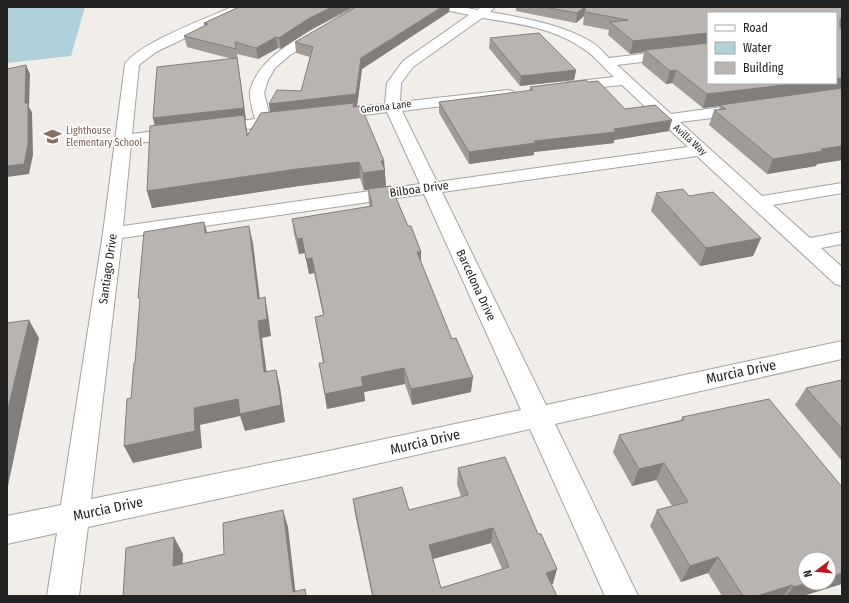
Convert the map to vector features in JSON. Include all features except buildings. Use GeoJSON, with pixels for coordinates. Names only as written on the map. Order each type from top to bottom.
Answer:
{"type":"FeatureCollection","features":[{"type":"Feature","properties":{"kind":"street","name":"Santiago Drive"},"geometry":{"type":"LineString","coordinates":[[63,596],[124,140],[132,64],[151,49],[242,7]]}},
{"type":"Feature","properties":{"kind":"street"},"geometry":{"type":"LineString","coordinates":[[263,122],[258,93],[261,80],[270,66],[285,52],[365,7]]}},
{"type":"Feature","properties":{"kind":"street"},"geometry":{"type":"LineString","coordinates":[[445,7],[484,11]]}},
{"type":"Feature","properties":{"kind":"street"},"geometry":{"type":"LineString","coordinates":[[392,106],[394,83],[408,64],[484,11]]}},
{"type":"Feature","properties":{"kind":"street","name":"Avilla Way"},"geometry":{"type":"LineString","coordinates":[[484,11],[574,36],[587,45],[842,279]]}},
{"type":"Feature","properties":{"kind":"street"},"geometry":{"type":"LineString","coordinates":[[605,62],[707,50]]}},
{"type":"Feature","properties":{"kind":"street"},"geometry":{"type":"LineString","coordinates":[[556,88],[625,80]]}},
{"type":"Feature","properties":{"kind":"street","name":"Gerona Lane"},"geometry":{"type":"LineString","coordinates":[[323,115],[519,92]]}},
{"type":"Feature","properties":{"kind":"street","name":"Barcelona Drive"},"geometry":{"type":"LineString","coordinates":[[392,106],[622,596]]}},
{"type":"Feature","properties":{"kind":"street"},"geometry":{"type":"LineString","coordinates":[[668,119],[758,107]]}},
{"type":"Feature","properties":{"kind":"street"},"geometry":{"type":"LineString","coordinates":[[124,140],[300,118]]}},
{"type":"Feature","properties":{"kind":"street","name":"Bilboa Drive"},"geometry":{"type":"LineString","coordinates":[[112,232],[701,150]]}},
{"type":"Feature","properties":{"kind":"street"},"geometry":{"type":"LineString","coordinates":[[759,202],[842,188]]}},
{"type":"Feature","properties":{"kind":"street"},"geometry":{"type":"LineString","coordinates":[[806,245],[842,238]]}},
{"type":"Feature","properties":{"kind":"street","name":"Murcia Drive"},"geometry":{"type":"LineString","coordinates":[[7,530],[319,466],[842,350]]}},
{"type":"Feature","properties":{"kind":"water"},"geometry":{"type":"Polygon","coordinates":[[[7,7],[85,7],[71,56],[7,63],[7,7]]]}},
{"type":"Feature","properties":{"kind":"place","name":"Lighthouse Elementary School"},"geometry":{"type":"Point","coordinates":[53,137]}}]}
